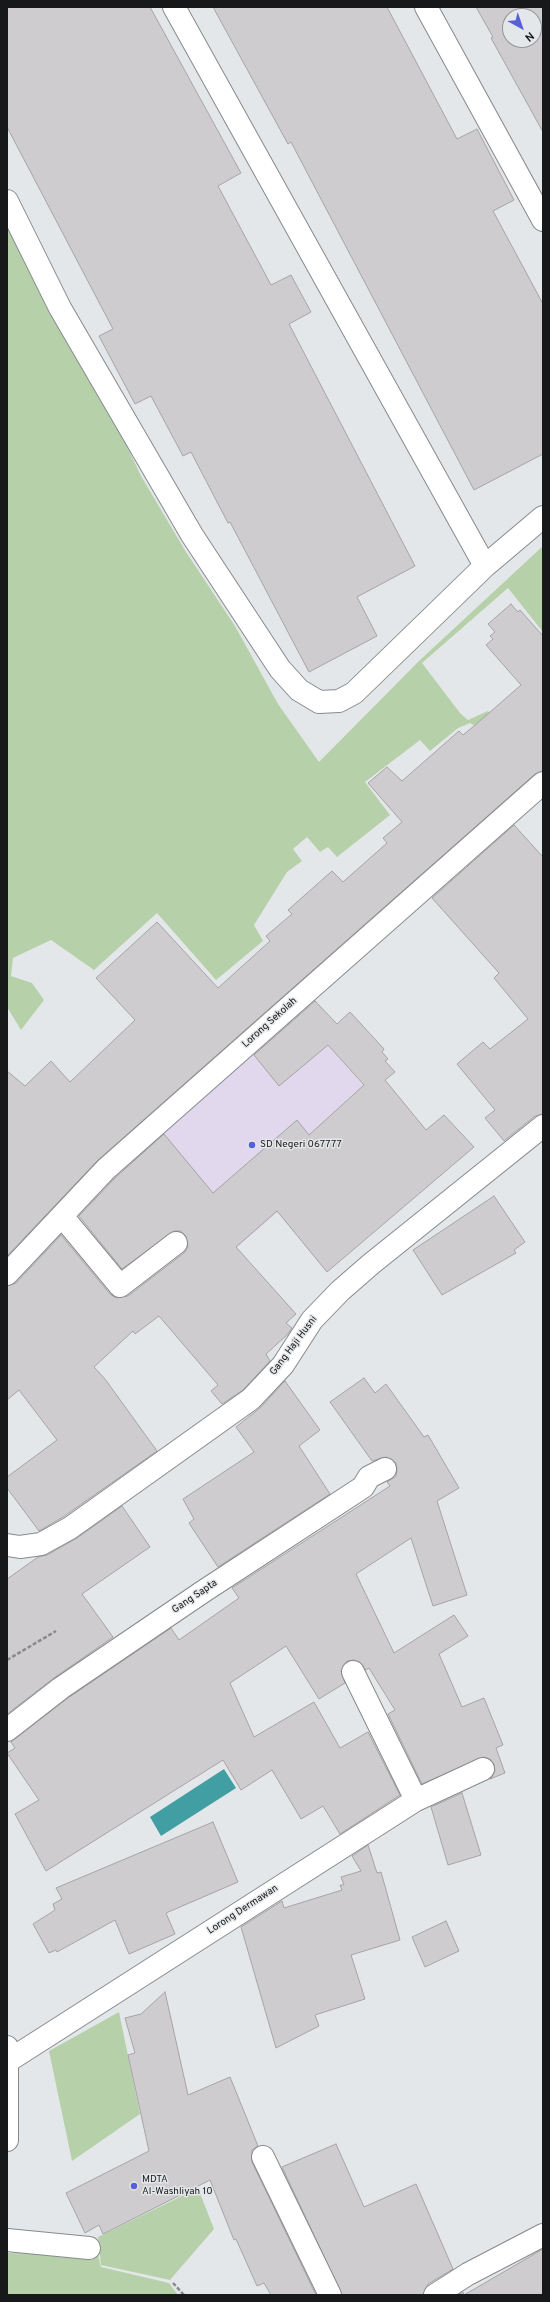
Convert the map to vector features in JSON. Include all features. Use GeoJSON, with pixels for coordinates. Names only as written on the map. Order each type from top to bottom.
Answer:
{"type":"FeatureCollection","features":[{"type":"Feature","properties":{"kind":"street"},"geometry":{"type":"LineString","coordinates":[[174,7],[485,566]]}},
{"type":"Feature","properties":{"kind":"street"},"geometry":{"type":"LineString","coordinates":[[426,7],[543,220]]}},
{"type":"Feature","properties":{"kind":"street"},"geometry":{"type":"LineString","coordinates":[[7,201],[60,308],[192,535],[280,669],[299,690],[319,702],[339,701],[354,692],[485,566],[543,517]]}},
{"type":"Feature","properties":{"kind":"street","name":"Lorong Sekolah"},"geometry":{"type":"LineString","coordinates":[[7,1274],[106,1169],[543,783]]}},
{"type":"Feature","properties":{"kind":"street","name":"Gang Haji Husni"},"geometry":{"type":"LineString","coordinates":[[7,1545],[20,1547],[41,1544],[70,1528],[251,1399],[282,1365],[312,1320],[340,1291],[371,1264],[543,1126]]}},
{"type":"Feature","properties":{"kind":"street"},"geometry":{"type":"LineString","coordinates":[[62,1216],[120,1286],[176,1243]]}},
{"type":"Feature","properties":{"kind":"street","name":"Gang Sapta"},"geometry":{"type":"LineString","coordinates":[[7,1730],[61,1688],[204,1591],[364,1487],[369,1477],[385,1469]]}},
{"type":"Feature","properties":{"kind":"street"},"geometry":{"type":"LineString","coordinates":[[353,1672],[416,1800]]}},
{"type":"Feature","properties":{"kind":"street","name":"Lorong Dermawan"},"geometry":{"type":"LineString","coordinates":[[8,2053],[416,1800],[483,1769]]}},
{"type":"Feature","properties":{"kind":"street"},"geometry":{"type":"LineString","coordinates":[[7,2140],[8,2053]]}},
{"type":"Feature","properties":{"kind":"street"},"geometry":{"type":"LineString","coordinates":[[264,2157],[330,2295]]}},
{"type":"Feature","properties":{"kind":"street"},"geometry":{"type":"LineString","coordinates":[[435,2295],[468,2274],[543,2235]]}},
{"type":"Feature","properties":{"kind":"street"},"geometry":{"type":"LineString","coordinates":[[7,2240],[89,2248]]}},
{"type":"Feature","properties":{"kind":"path"},"geometry":{"type":"LineString","coordinates":[[7,1660],[56,1630]]}},
{"type":"Feature","properties":{"kind":"path"},"geometry":{"type":"LineString","coordinates":[[173,2283],[184,2295]]}},
{"type":"Feature","properties":{"kind":"shaded area","name":"SD Negeri 067777"},"geometry":{"type":"Polygon","coordinates":[[[300,1012],[390,1117],[208,1272],[119,1167],[174,1123],[300,1012]]]}},
{"type":"Feature","properties":{"kind":"green space"},"geometry":{"type":"Polygon","coordinates":[[[7,221],[110,410],[141,476],[186,552],[235,626],[278,704],[319,762],[420,660],[543,546],[543,632],[508,588],[422,663],[460,713],[468,720],[488,711],[495,718],[482,730],[470,723],[458,728],[430,751],[420,740],[365,782],[390,815],[337,857],[328,847],[320,852],[307,837],[293,849],[302,861],[287,872],[254,925],[263,941],[216,980],[157,913],[94,970],[51,940],[13,958],[11,976],[32,983],[44,1000],[21,1030],[7,1007],[7,221]]]}},
{"type":"Feature","properties":{"kind":"green space"},"geometry":{"type":"Polygon","coordinates":[[[119,2012],[140,2114],[72,2161],[49,2051],[119,2012]]]}},
{"type":"Feature","properties":{"kind":"green space"},"geometry":{"type":"Polygon","coordinates":[[[198,2188],[214,2229],[170,2280],[101,2265],[98,2237],[198,2188]]]}},
{"type":"Feature","properties":{"kind":"green space"},"geometry":{"type":"Polygon","coordinates":[[[7,2253],[98,2255],[101,2267],[169,2283],[178,2295],[7,2295],[7,2253]]]}},
{"type":"Feature","properties":{"kind":"water"},"geometry":{"type":"Polygon","coordinates":[[[224,1769],[236,1788],[161,1836],[150,1817],[224,1769]]]}},
{"type":"Feature","properties":{"kind":"building"},"geometry":{"type":"Polygon","coordinates":[[[7,7],[150,7],[241,173],[218,186],[271,285],[291,275],[311,312],[289,324],[415,566],[357,597],[377,636],[309,672],[230,522],[228,523],[191,452],[183,456],[151,396],[135,404],[99,336],[113,329],[7,127],[7,7]]]}},
{"type":"Feature","properties":{"kind":"building"},"geometry":{"type":"Polygon","coordinates":[[[213,7],[387,7],[457,139],[477,129],[514,200],[493,211],[543,304],[543,454],[474,490],[291,142],[288,144],[213,7]]]}},
{"type":"Feature","properties":{"kind":"building"},"geometry":{"type":"Polygon","coordinates":[[[476,7],[543,7],[543,132],[491,38],[493,37],[476,7]]]}},
{"type":"Feature","properties":{"kind":"building"},"geometry":{"type":"Polygon","coordinates":[[[511,604],[518,612],[520,610],[543,636],[543,771],[535,774],[98,1160],[7,1256],[7,1071],[25,1086],[51,1061],[70,1082],[135,1020],[96,978],[157,922],[218,988],[270,941],[266,936],[292,914],[288,910],[332,871],[343,882],[387,843],[383,838],[402,822],[368,783],[387,767],[402,781],[459,731],[463,735],[521,685],[486,645],[493,639],[490,636],[495,632],[488,624],[511,604]]]}},
{"type":"Feature","properties":{"kind":"building"},"geometry":{"type":"Polygon","coordinates":[[[514,825],[543,857],[543,1114],[535,1116],[504,1141],[485,1118],[495,1110],[457,1064],[483,1042],[490,1049],[528,1019],[494,978],[499,973],[432,898],[514,825]]]}},
{"type":"Feature","properties":{"kind":"building"},"geometry":{"type":"Polygon","coordinates":[[[315,1001],[337,1024],[350,1012],[384,1049],[382,1052],[388,1059],[385,1061],[395,1072],[385,1080],[426,1130],[444,1115],[474,1147],[327,1272],[277,1211],[236,1247],[296,1314],[286,1323],[292,1328],[287,1335],[266,1354],[270,1361],[243,1390],[222,1404],[211,1391],[218,1385],[159,1316],[135,1334],[133,1331],[94,1367],[105,1379],[157,1451],[63,1517],[39,1531],[7,1488],[7,1477],[57,1440],[19,1390],[7,1400],[7,1286],[16,1283],[61,1235],[110,1294],[116,1298],[128,1296],[184,1253],[188,1247],[186,1236],[180,1231],[174,1231],[122,1269],[79,1216],[115,1178],[164,1134],[213,1193],[297,1120],[309,1135],[364,1085],[328,1045],[279,1086],[254,1055],[315,1001]]]}},
{"type":"Feature","properties":{"kind":"building"},"geometry":{"type":"Polygon","coordinates":[[[494,1196],[525,1242],[514,1250],[516,1253],[442,1295],[413,1250],[494,1196]]]}},
{"type":"Feature","properties":{"kind":"building"},"geometry":{"type":"Polygon","coordinates":[[[364,1378],[375,1393],[386,1384],[424,1437],[428,1435],[459,1488],[437,1501],[467,1595],[433,1606],[411,1538],[356,1574],[394,1653],[454,1615],[468,1636],[439,1654],[462,1707],[484,1698],[503,1745],[496,1748],[505,1773],[490,1779],[495,1771],[494,1764],[490,1759],[484,1757],[422,1784],[388,1714],[395,1710],[369,1668],[366,1670],[360,1662],[354,1660],[347,1661],[341,1671],[345,1683],[319,1699],[286,1646],[230,1683],[254,1737],[314,1702],[340,1748],[368,1732],[400,1795],[340,1834],[323,1806],[301,1819],[272,1770],[241,1790],[223,1760],[46,1871],[15,1814],[39,1800],[7,1753],[15,1748],[11,1742],[68,1698],[171,1628],[179,1640],[239,1598],[232,1588],[390,1486],[387,1482],[396,1476],[396,1463],[386,1457],[372,1461],[330,1402],[364,1378]]]}},
{"type":"Feature","properties":{"kind":"building"},"geometry":{"type":"Polygon","coordinates":[[[285,1381],[320,1430],[299,1446],[330,1494],[218,1567],[189,1523],[194,1519],[183,1499],[254,1452],[236,1427],[260,1408],[285,1381]]]}},
{"type":"Feature","properties":{"kind":"building"},"geometry":{"type":"Polygon","coordinates":[[[122,1506],[150,1547],[82,1594],[113,1637],[54,1678],[7,1714],[7,1579],[38,1557],[47,1555],[77,1538],[122,1506]]]}},
{"type":"Feature","properties":{"kind":"building"},"geometry":{"type":"Polygon","coordinates":[[[462,1793],[481,1855],[448,1865],[431,1807],[462,1793]]]}},
{"type":"Feature","properties":{"kind":"building"},"geometry":{"type":"Polygon","coordinates":[[[213,1822],[238,1882],[166,1913],[175,1934],[129,1954],[115,1920],[57,1952],[56,1950],[49,1953],[33,1924],[55,1910],[53,1904],[62,1899],[56,1888],[213,1822]]]}},
{"type":"Feature","properties":{"kind":"building"},"geometry":{"type":"Polygon","coordinates":[[[368,1845],[377,1873],[381,1872],[400,1940],[351,1955],[365,1999],[315,2015],[319,2026],[276,2048],[241,1927],[282,1901],[284,1908],[342,1890],[340,1885],[344,1885],[341,1877],[361,1871],[352,1856],[368,1845]]]}},
{"type":"Feature","properties":{"kind":"building"},"geometry":{"type":"Polygon","coordinates":[[[446,1921],[459,1951],[425,1967],[412,1937],[446,1921]]]}},
{"type":"Feature","properties":{"kind":"building"},"geometry":{"type":"Polygon","coordinates":[[[165,1992],[188,2095],[230,2077],[258,2146],[252,2150],[252,2162],[316,2295],[271,2295],[264,2283],[257,2286],[236,2239],[234,2240],[210,2180],[103,2234],[99,2225],[85,2233],[66,2193],[149,2151],[128,2055],[135,2053],[125,2018],[141,2014],[165,1992]]]}},
{"type":"Feature","properties":{"kind":"building"},"geometry":{"type":"Polygon","coordinates":[[[336,2144],[364,2207],[416,2184],[453,2269],[428,2284],[423,2295],[342,2295],[282,2167],[336,2144]]]}},
{"type":"Feature","properties":{"kind":"building"},"geometry":{"type":"Polygon","coordinates":[[[543,2249],[543,2295],[464,2295],[543,2249]]]}},
{"type":"Feature","properties":{"kind":"place","name":"SD Negeri 067777"},"geometry":{"type":"Point","coordinates":[252,1145]}},
{"type":"Feature","properties":{"kind":"place","name":"MDTA Al-Washliyah 10"},"geometry":{"type":"Point","coordinates":[134,2186]}}]}
